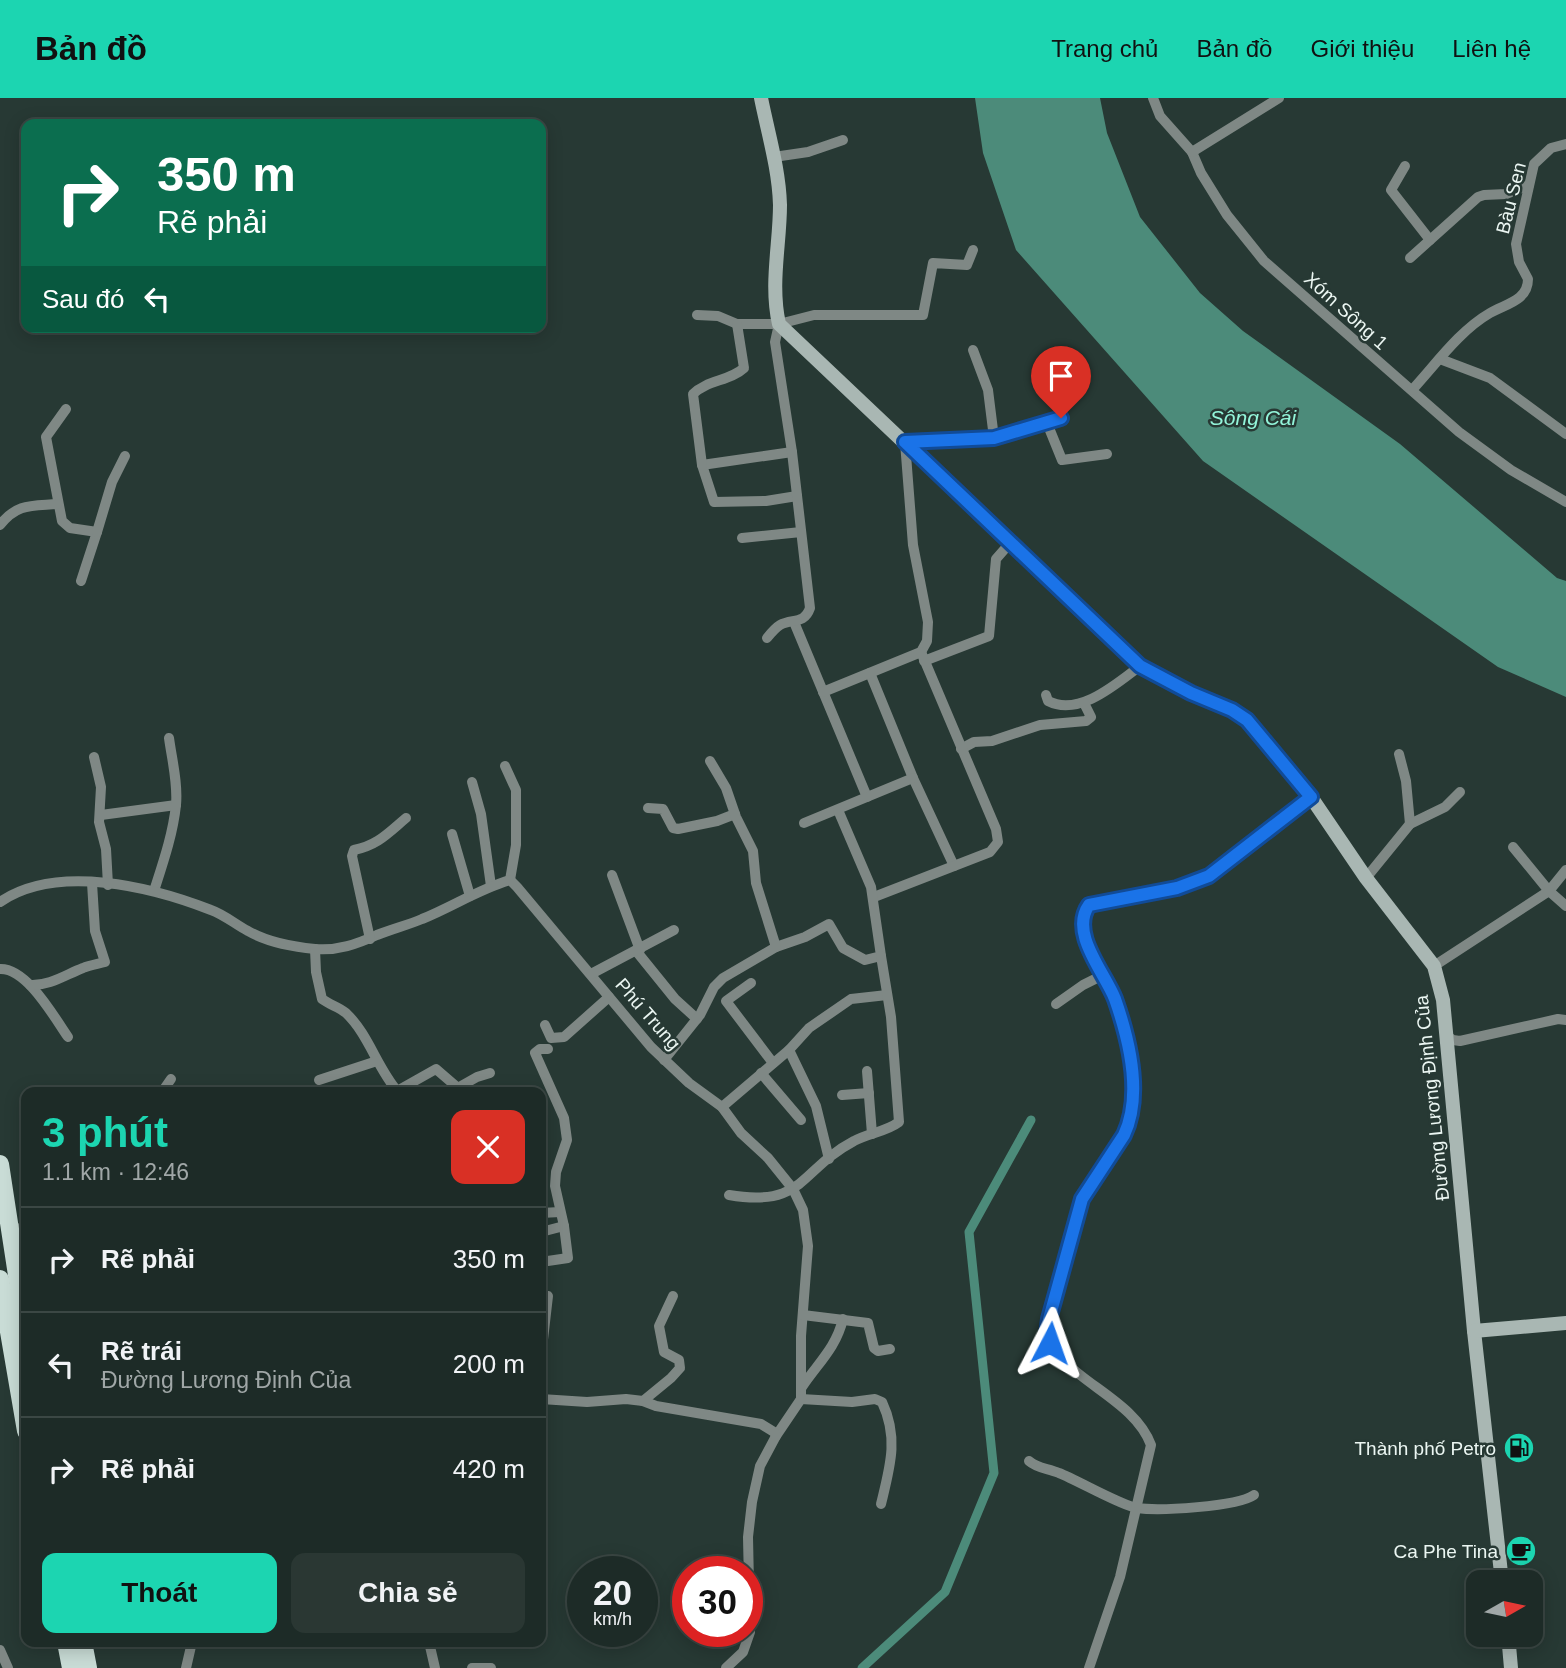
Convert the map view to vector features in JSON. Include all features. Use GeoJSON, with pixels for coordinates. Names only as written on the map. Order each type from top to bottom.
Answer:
{"type":"FeatureCollection","features":[{"type":"Feature","properties":{"kind":"main road"},"geometry":{"type":"LineString","coordinates":[[0,1164],[3,1195],[18,1229],[21,1268]]}},
{"type":"Feature","properties":{"kind":"main road"},"geometry":{"type":"LineString","coordinates":[[0,1279],[21,1402]]}},
{"type":"Feature","properties":{"kind":"main road"},"geometry":{"type":"LineString","coordinates":[[67,1647],[71,1668]]}},
{"type":"Feature","properties":{"kind":"main road"},"geometry":{"type":"LineString","coordinates":[[84,1647],[88,1668]]}},
{"type":"Feature","properties":{"kind":"street"},"geometry":{"type":"LineString","coordinates":[[761,98],[774,157],[780,207],[775,290],[779,324],[775,342],[792,452],[810,608],[801,621],[785,623],[767,638]]}},
{"type":"Feature","properties":{"kind":"street","name":"Xóm Sông 1"},"geometry":{"type":"LineString","coordinates":[[1153,98],[1160,116],[1192,152],[1201,173],[1227,215],[1264,261],[1459,432],[1501,463],[1566,502]]}},
{"type":"Feature","properties":{"kind":"street"},"geometry":{"type":"LineString","coordinates":[[1192,152],[1279,98]]}},
{"type":"Feature","properties":{"kind":"street"},"geometry":{"type":"LineString","coordinates":[[774,157],[808,152],[843,140]]}},
{"type":"Feature","properties":{"kind":"street","name":"Bàu Sen"},"geometry":{"type":"LineString","coordinates":[[1412,390],[1466,331],[1489,313],[1520,299],[1528,285],[1528,279],[1519,262],[1516,244],[1534,163],[1544,152],[1566,144]]}},
{"type":"Feature","properties":{"kind":"street"},"geometry":{"type":"LineString","coordinates":[[1405,166],[1391,190],[1430,240]]}},
{"type":"Feature","properties":{"kind":"street"},"geometry":{"type":"LineString","coordinates":[[1410,258],[1478,197],[1506,194],[1529,185]]}},
{"type":"Feature","properties":{"kind":"street"},"geometry":{"type":"LineString","coordinates":[[697,315],[718,316],[737,324],[779,324],[814,315],[923,315],[933,263],[967,265],[973,250]]}},
{"type":"Feature","properties":{"kind":"street"},"geometry":{"type":"LineString","coordinates":[[737,324],[744,368],[734,375],[698,389],[693,394],[702,465],[714,502],[766,501],[797,496]]}},
{"type":"Feature","properties":{"kind":"street","name":"Đường Lương Định Của"},"geometry":{"type":"LineString","coordinates":[[779,324],[1140,666],[1191,693],[1232,710],[1247,720],[1311,797],[1366,878],[1434,966],[1443,1000],[1447,1035],[1474,1331],[1501,1570]]}},
{"type":"Feature","properties":{"kind":"street"},"geometry":{"type":"LineString","coordinates":[[973,350],[988,390],[994,438]]}},
{"type":"Feature","properties":{"kind":"street"},"geometry":{"type":"LineString","coordinates":[[1440,359],[1490,378],[1566,435]]}},
{"type":"Feature","properties":{"kind":"street"},"geometry":{"type":"LineString","coordinates":[[66,409],[46,437],[57,504],[64,525],[97,532]]}},
{"type":"Feature","properties":{"kind":"street"},"geometry":{"type":"LineString","coordinates":[[874,897],[990,852],[998,842],[996,828],[923,656],[928,622],[913,545],[905,442],[994,438],[1061,418]]}},
{"type":"Feature","properties":{"kind":"street"},"geometry":{"type":"LineString","coordinates":[[1047,423],[1062,460],[1107,454]]}},
{"type":"Feature","properties":{"kind":"street"},"geometry":{"type":"LineString","coordinates":[[702,465],[792,452]]}},
{"type":"Feature","properties":{"kind":"street"},"geometry":{"type":"LineString","coordinates":[[81,581],[107,494],[125,456]]}},
{"type":"Feature","properties":{"kind":"street"},"geometry":{"type":"LineString","coordinates":[[0,525],[8,514],[17,508],[57,504]]}},
{"type":"Feature","properties":{"kind":"street"},"geometry":{"type":"LineString","coordinates":[[742,538],[801,532]]}},
{"type":"Feature","properties":{"kind":"street"},"geometry":{"type":"LineString","coordinates":[[823,692],[870,673],[989,636],[996,559],[1010,543]]}},
{"type":"Feature","properties":{"kind":"street"},"geometry":{"type":"LineString","coordinates":[[793,622],[867,797]]}},
{"type":"Feature","properties":{"kind":"street"},"geometry":{"type":"LineString","coordinates":[[1046,695],[1048,701],[1055,705],[1084,704],[1140,666]]}},
{"type":"Feature","properties":{"kind":"street"},"geometry":{"type":"LineString","coordinates":[[870,673],[913,778],[954,866]]}},
{"type":"Feature","properties":{"kind":"street"},"geometry":{"type":"LineString","coordinates":[[961,748],[1040,725],[1086,721],[1091,717],[1084,704]]}},
{"type":"Feature","properties":{"kind":"street"},"geometry":{"type":"LineString","coordinates":[[154,891],[165,858],[176,805],[169,738]]}},
{"type":"Feature","properties":{"kind":"street"},"geometry":{"type":"LineString","coordinates":[[1399,754],[1406,782],[1410,824]]}},
{"type":"Feature","properties":{"kind":"street"},"geometry":{"type":"LineString","coordinates":[[94,757],[102,787],[99,822],[106,849],[108,884]]}},
{"type":"Feature","properties":{"kind":"street"},"geometry":{"type":"LineString","coordinates":[[709,761],[726,788],[753,851],[756,883],[776,947]]}},
{"type":"Feature","properties":{"kind":"street"},"geometry":{"type":"LineString","coordinates":[[0,902],[33,886],[48,883],[108,884],[154,891],[213,911],[265,939],[315,949],[345,947],[420,920],[491,886],[510,880],[516,845],[516,790],[505,766]]}},
{"type":"Feature","properties":{"kind":"street"},"geometry":{"type":"LineString","coordinates":[[804,823],[913,778]]}},
{"type":"Feature","properties":{"kind":"street"},"geometry":{"type":"LineString","coordinates":[[472,782],[481,814],[491,886]]}},
{"type":"Feature","properties":{"kind":"street"},"geometry":{"type":"LineString","coordinates":[[1366,878],[1410,824],[1445,807],[1460,792]]}},
{"type":"Feature","properties":{"kind":"street"},"geometry":{"type":"LineString","coordinates":[[1089,1668],[1120,1577],[1151,1445],[1142,1425],[1064,1360],[1050,1343],[1047,1334],[1082,1199],[1118,1147],[1128,1126],[1133,1085],[1127,1043],[1114,996],[1093,958],[1083,920],[1089,905],[1177,888],[1209,876],[1311,797]]}},
{"type":"Feature","properties":{"kind":"street"},"geometry":{"type":"LineString","coordinates":[[101,815],[176,805]]}},
{"type":"Feature","properties":{"kind":"street"},"geometry":{"type":"LineString","coordinates":[[648,808],[663,809],[673,828],[678,829],[717,821],[735,814]]}},
{"type":"Feature","properties":{"kind":"street"},"geometry":{"type":"LineString","coordinates":[[729,1195],[768,1198],[793,1189],[853,1142],[900,1122],[891,1017],[874,897],[838,810]]}},
{"type":"Feature","properties":{"kind":"street"},"geometry":{"type":"LineString","coordinates":[[370,939],[352,856],[354,850],[372,846],[406,818]]}},
{"type":"Feature","properties":{"kind":"street"},"geometry":{"type":"LineString","coordinates":[[452,834],[470,896]]}},
{"type":"Feature","properties":{"kind":"street"},"geometry":{"type":"LineString","coordinates":[[1513,847],[1549,891],[1566,906]]}},
{"type":"Feature","properties":{"kind":"street"},"geometry":{"type":"LineString","coordinates":[[1434,966],[1549,891],[1566,870]]}},
{"type":"Feature","properties":{"kind":"street"},"geometry":{"type":"LineString","coordinates":[[612,875],[639,951],[676,999],[697,1019]]}},
{"type":"Feature","properties":{"kind":"street","name":"Phú Trung"},"geometry":{"type":"LineString","coordinates":[[510,880],[664,1060],[689,1083],[722,1107],[741,1133],[768,1158],[793,1189],[803,1210],[808,1262],[801,1352],[801,1399],[760,1466],[748,1537],[750,1632],[743,1652],[726,1668]]}},
{"type":"Feature","properties":{"kind":"street"},"geometry":{"type":"LineString","coordinates":[[30,985],[64,978],[86,967],[105,962],[95,931],[92,883]]}},
{"type":"Feature","properties":{"kind":"street"},"geometry":{"type":"LineString","coordinates":[[664,1060],[697,1019],[713,988],[723,978],[776,947],[805,937],[829,924],[843,948],[865,960],[881,956]]}},
{"type":"Feature","properties":{"kind":"street"},"geometry":{"type":"LineString","coordinates":[[590,975],[674,930]]}},
{"type":"Feature","properties":{"kind":"street"},"geometry":{"type":"LineString","coordinates":[[315,949],[316,972],[322,999],[340,1008],[351,1019],[394,1087]]}},
{"type":"Feature","properties":{"kind":"street"},"geometry":{"type":"LineString","coordinates":[[0,969],[16,974],[30,985],[68,1037]]}},
{"type":"Feature","properties":{"kind":"street"},"geometry":{"type":"LineString","coordinates":[[1056,1004],[1103,975]]}},
{"type":"Feature","properties":{"kind":"street"},"geometry":{"type":"LineString","coordinates":[[751,983],[726,1001],[773,1063]]}},
{"type":"Feature","properties":{"kind":"street"},"geometry":{"type":"LineString","coordinates":[[722,1107],[789,1050],[809,1028],[850,999],[887,995]]}},
{"type":"Feature","properties":{"kind":"street"},"geometry":{"type":"LineString","coordinates":[[545,1024],[551,1038],[564,1037],[609,997]]}},
{"type":"Feature","properties":{"kind":"street"},"geometry":{"type":"LineString","coordinates":[[1447,1035],[1460,1041],[1558,1019],[1566,1020]]}},
{"type":"Feature","properties":{"kind":"street"},"geometry":{"type":"LineString","coordinates":[[546,1261],[568,1258],[555,1185],[556,1172],[567,1140],[564,1118],[535,1053],[540,1049],[548,1049]]}},
{"type":"Feature","properties":{"kind":"street"},"geometry":{"type":"LineString","coordinates":[[789,1050],[816,1106],[829,1159]]}},
{"type":"Feature","properties":{"kind":"street"},"geometry":{"type":"LineString","coordinates":[[319,1080],[377,1061]]}},
{"type":"Feature","properties":{"kind":"street"},"geometry":{"type":"LineString","coordinates":[[404,1087],[436,1069],[452,1087]]}},
{"type":"Feature","properties":{"kind":"street"},"geometry":{"type":"LineString","coordinates":[[867,1071],[872,1134]]}},
{"type":"Feature","properties":{"kind":"street"},"geometry":{"type":"LineString","coordinates":[[460,1087],[480,1075],[490,1073]]}},
{"type":"Feature","properties":{"kind":"street"},"geometry":{"type":"LineString","coordinates":[[761,1073],[801,1120]]}},
{"type":"Feature","properties":{"kind":"street"},"geometry":{"type":"LineString","coordinates":[[165,1087],[171,1079]]}},
{"type":"Feature","properties":{"kind":"street"},"geometry":{"type":"LineString","coordinates":[[842,1095],[869,1093]]}},
{"type":"Feature","properties":{"kind":"street"},"geometry":{"type":"LineString","coordinates":[[546,1213],[560,1212]]}},
{"type":"Feature","properties":{"kind":"street"},"geometry":{"type":"LineString","coordinates":[[546,1231],[564,1226]]}},
{"type":"Feature","properties":{"kind":"street"},"geometry":{"type":"LineString","coordinates":[[546,1313],[548,1296]]}},
{"type":"Feature","properties":{"kind":"street"},"geometry":{"type":"LineString","coordinates":[[643,1401],[680,1368],[679,1360],[664,1352],[659,1328],[673,1296]]}},
{"type":"Feature","properties":{"kind":"street"},"geometry":{"type":"LineString","coordinates":[[803,1315],[868,1323],[874,1348],[878,1351],[890,1349]]}},
{"type":"Feature","properties":{"kind":"street"},"geometry":{"type":"LineString","coordinates":[[802,1387],[833,1348],[843,1319]]}},
{"type":"Feature","properties":{"kind":"street"},"geometry":{"type":"LineString","coordinates":[[1474,1331],[1566,1323]]}},
{"type":"Feature","properties":{"kind":"street"},"geometry":{"type":"LineString","coordinates":[[546,1399],[643,1401],[656,1406],[761,1424],[776,1436]]}},
{"type":"Feature","properties":{"kind":"street"},"geometry":{"type":"LineString","coordinates":[[801,1399],[852,1402],[875,1399],[882,1402],[892,1430],[893,1447],[881,1504]]}},
{"type":"Feature","properties":{"kind":"street"},"geometry":{"type":"LineString","coordinates":[[1029,1461],[1135,1508],[1237,1503],[1254,1495]]}},
{"type":"Feature","properties":{"kind":"street"},"geometry":{"type":"LineString","coordinates":[[186,1668],[190,1647]]}},
{"type":"Feature","properties":{"kind":"street"},"geometry":{"type":"LineString","coordinates":[[430,1647],[435,1668]]}},
{"type":"Feature","properties":{"kind":"street"},"geometry":{"type":"LineString","coordinates":[[1509,1647],[1511,1668]]}},
{"type":"Feature","properties":{"kind":"street"},"geometry":{"type":"LineString","coordinates":[[0,1650],[8,1668]]}},
{"type":"Feature","properties":{"kind":"street"},"geometry":{"type":"LineString","coordinates":[[471,1668],[491,1668]]}},
{"type":"Feature","properties":{"kind":"water","name":"Sông Cái"},"geometry":{"type":"Polygon","coordinates":[[[975,98],[1100,98],[1107,133],[1140,217],[1200,293],[1243,331],[1400,444],[1557,578],[1566,581],[1566,697],[1498,667],[1203,461],[1016,250],[983,153],[975,98]]]}},
{"type":"Feature","properties":{"kind":"waterway"},"geometry":{"type":"LineString","coordinates":[[862,1668],[945,1592],[994,1473],[969,1232],[1031,1120]]}},
{"type":"Feature","properties":{"kind":"place","name":"Thành phố Petro"},"geometry":{"type":"Point","coordinates":[1519,1448]}},
{"type":"Feature","properties":{"kind":"place","name":"Ca Phe Tina"},"geometry":{"type":"Point","coordinates":[1521,1551]}},
{"type":"Feature","properties":{"kind":"route"},"geometry":{"type":"LineString","coordinates":[[1050,1343],[1047,1334],[1049,1319],[1082,1199],[1118,1147],[1128,1126],[1133,1097],[1122,1021],[1114,996],[1088,946],[1083,920],[1085,911],[1089,905],[1177,888],[1209,876],[1311,797],[1247,720],[1232,710],[1191,693],[1140,666],[905,442],[994,438],[1061,418]]}}]}
